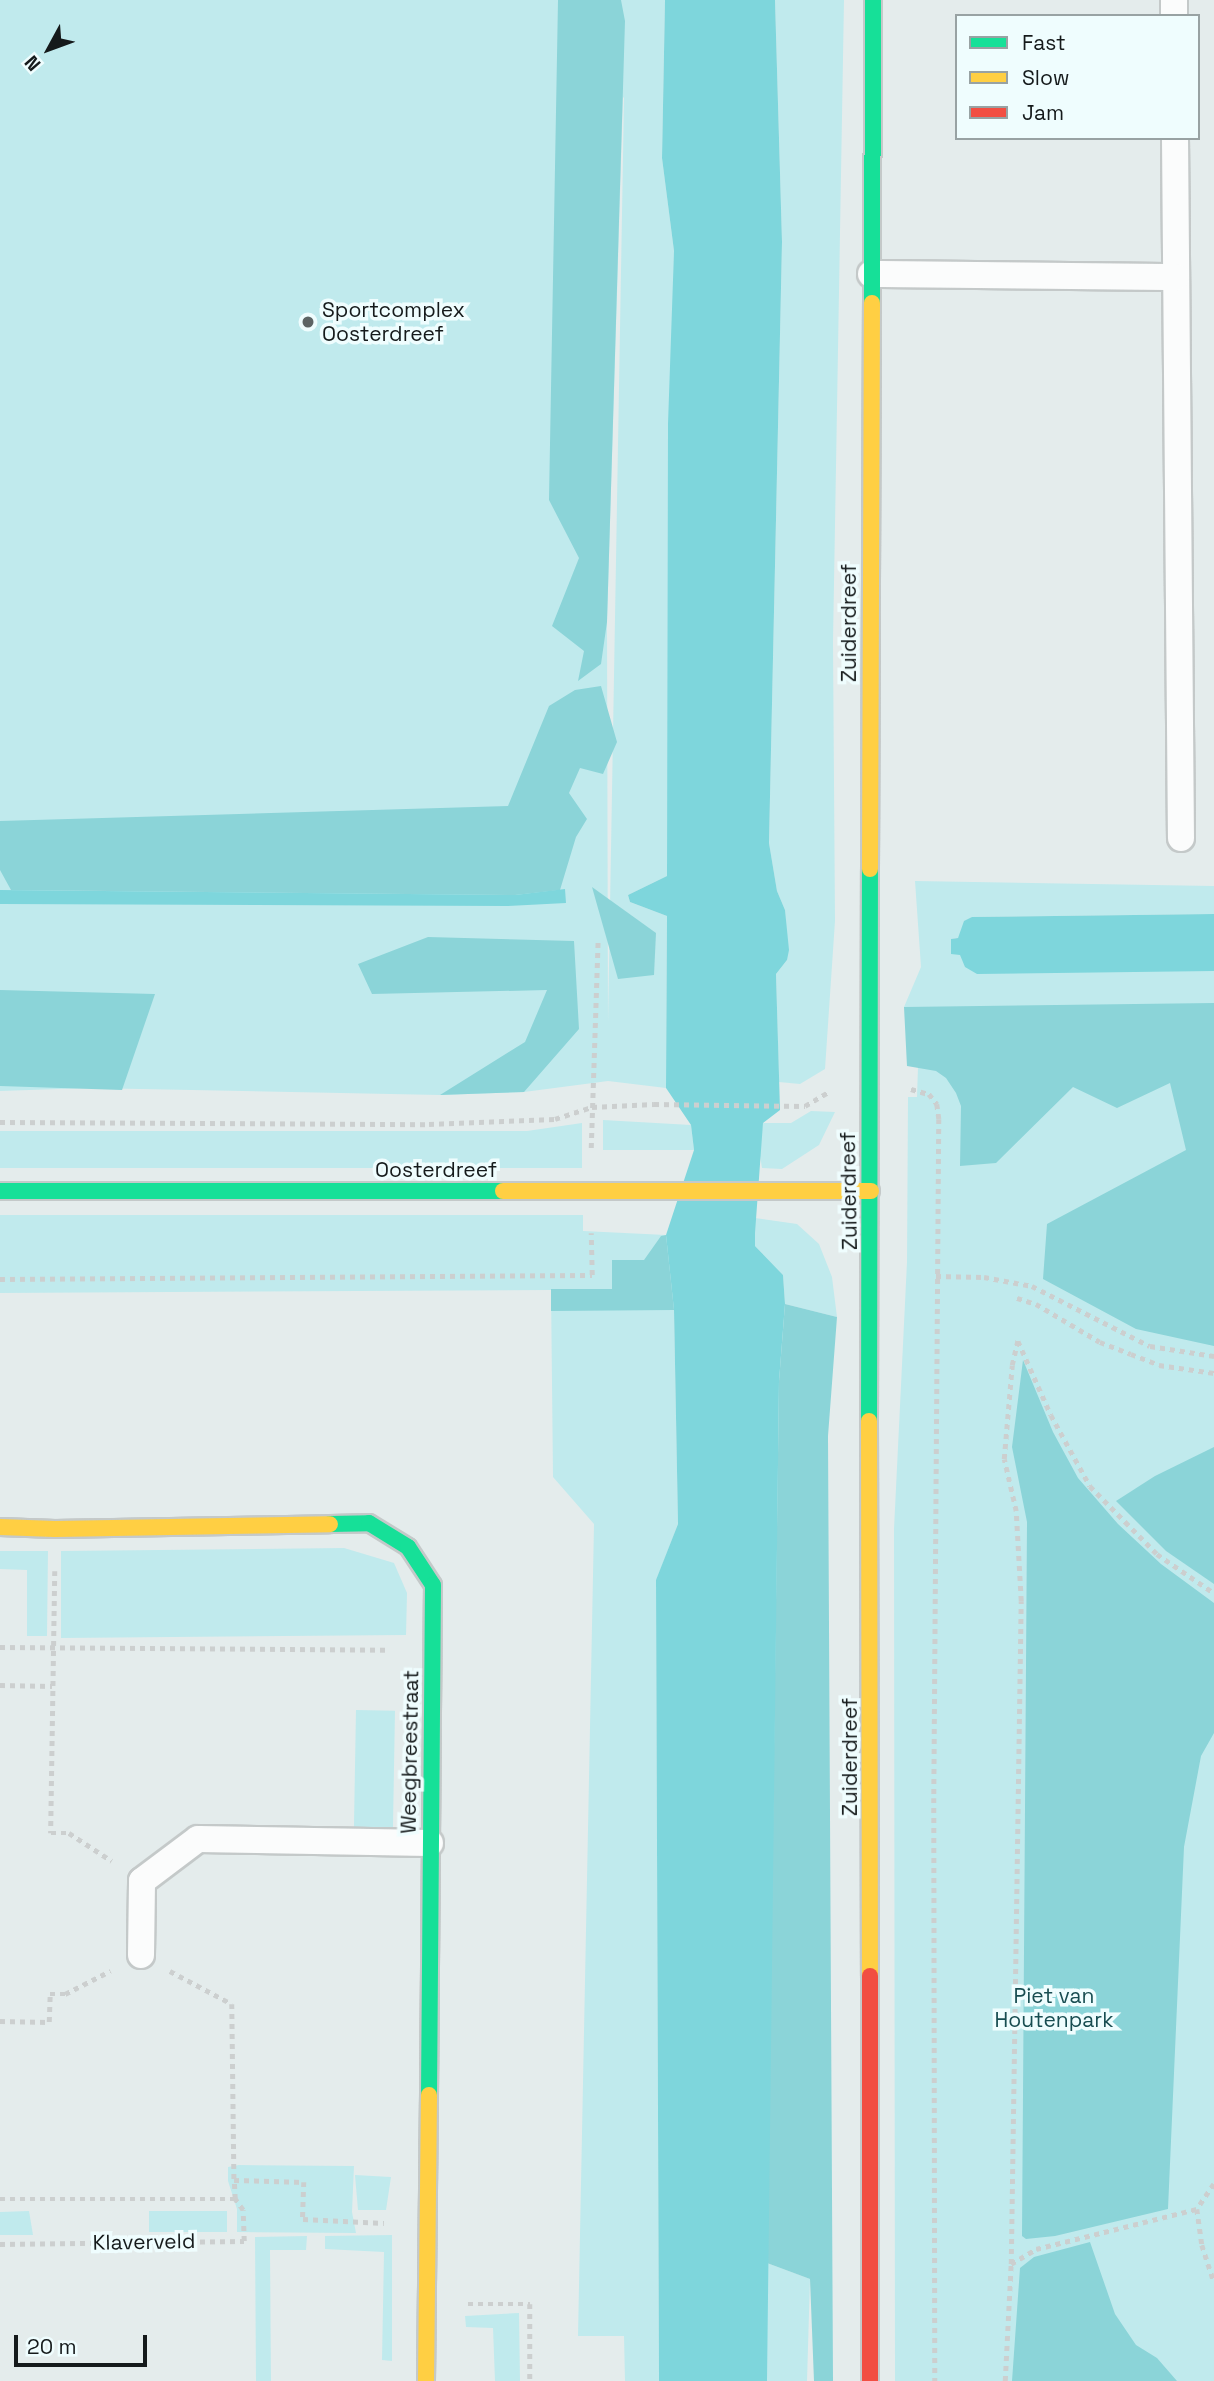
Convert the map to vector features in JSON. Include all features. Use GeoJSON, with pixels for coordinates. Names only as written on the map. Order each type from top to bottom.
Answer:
{"type":"FeatureCollection","features":[{"type":"Feature","properties":{"kind":"street","name":"Zuiderdreef"},"geometry":{"type":"LineString","coordinates":[[870,2381],[873,0]]}},
{"type":"Feature","properties":{"kind":"street","name":"Oosterdreef"},"geometry":{"type":"LineString","coordinates":[[0,1191],[871,1191]]}},
{"type":"Feature","properties":{"kind":"street","name":"Weegbreestraat"},"geometry":{"type":"LineString","coordinates":[[0,1527],[55,1529],[369,1523],[408,1547],[433,1585],[426,2381]]}},
{"type":"Feature","properties":{"kind":"lane"},"geometry":{"type":"LineString","coordinates":[[1175,140],[1181,838]]}},
{"type":"Feature","properties":{"kind":"lane"},"geometry":{"type":"LineString","coordinates":[[871,274],[1176,277]]}},
{"type":"Feature","properties":{"kind":"lane"},"geometry":{"type":"LineString","coordinates":[[141,1955],[142,1881],[198,1839],[430,1843]]}},
{"type":"Feature","properties":{"kind":"path"},"geometry":{"type":"LineString","coordinates":[[0,1122],[429,1125],[555,1119],[592,1107],[654,1104],[799,1105]]}},
{"type":"Feature","properties":{"kind":"path"},"geometry":{"type":"LineString","coordinates":[[935,2381],[936,1276],[984,1277],[1032,1286],[1150,1346],[1214,1356]]}},
{"type":"Feature","properties":{"kind":"path"},"geometry":{"type":"LineString","coordinates":[[1017,1298],[1036,1304],[1100,1342],[1159,1365],[1214,1373]]}},
{"type":"Feature","properties":{"kind":"path"},"geometry":{"type":"LineString","coordinates":[[1005,2381],[1011,2264],[1021,1601],[1016,1511],[1004,1459],[1012,1365],[1018,1340],[1063,1440],[1090,1486],[1157,1554],[1214,1593]]}},
{"type":"Feature","properties":{"kind":"path"},"geometry":{"type":"LineString","coordinates":[[55,1529],[51,1833],[69,1833],[142,1881]]}},
{"type":"Feature","properties":{"kind":"path"},"geometry":{"type":"LineString","coordinates":[[0,1647],[432,1651]]}},
{"type":"Feature","properties":{"kind":"path"},"geometry":{"type":"LineString","coordinates":[[0,1685],[52,1686]]}},
{"type":"Feature","properties":{"kind":"path"},"geometry":{"type":"LineString","coordinates":[[0,2021],[49,2022],[50,1994],[65,1994],[141,1955]]}},
{"type":"Feature","properties":{"kind":"path","name":"Klaverveld"},"geometry":{"type":"LineString","coordinates":[[0,2244],[244,2241],[243,2210],[235,2199],[234,2180],[232,2004],[141,1955]]}},
{"type":"Feature","properties":{"kind":"path"},"geometry":{"type":"LineString","coordinates":[[234,2180],[304,2182],[303,2220],[427,2225]]}},
{"type":"Feature","properties":{"kind":"path"},"geometry":{"type":"LineString","coordinates":[[1011,2264],[1036,2249],[1197,2209],[1214,2184]]}},
{"type":"Feature","properties":{"kind":"path","name":"Klaverveld"},"geometry":{"type":"LineString","coordinates":[[0,2199],[235,2199]]}},
{"type":"Feature","properties":{"kind":"path"},"geometry":{"type":"LineString","coordinates":[[1197,2209],[1202,2245],[1214,2281]]}},
{"type":"Feature","properties":{"kind":"path"},"geometry":{"type":"LineString","coordinates":[[426,2304],[530,2304],[530,2381]]}},
{"type":"Feature","properties":{"kind":"green space","name":"Sportcomplex Oosterdreef"},"geometry":{"type":"Polygon","coordinates":[[[0,0],[665,0],[662,158],[674,251],[667,876],[628,895],[630,902],[667,916],[666,1088],[608,1081],[524,1092],[440,1095],[88,1088],[0,1091],[0,0]],[[624,98],[607,622],[608,1023],[624,98]]]}},
{"type":"Feature","properties":{"kind":"green space"},"geometry":{"type":"Polygon","coordinates":[[[558,0],[621,0],[625,21],[607,622],[601,664],[578,681],[584,651],[552,626],[579,558],[549,500],[558,0]]]}},
{"type":"Feature","properties":{"kind":"green space"},"geometry":{"type":"Polygon","coordinates":[[[775,0],[844,0],[833,642],[835,921],[825,1069],[800,1084],[779,1082],[776,974],[787,960],[785,910],[777,891],[769,843],[782,242],[775,0]]]}},
{"type":"Feature","properties":{"kind":"green space"},"geometry":{"type":"Polygon","coordinates":[[[601,686],[617,742],[603,774],[580,768],[569,793],[587,819],[576,837],[560,890],[515,895],[11,890],[0,870],[0,821],[508,806],[549,706],[575,690],[601,686]]]}},
{"type":"Feature","properties":{"kind":"green space","name":"Piet van Houtenpark"},"geometry":{"type":"Polygon","coordinates":[[[915,881],[1214,886],[1214,914],[972,917],[958,938],[951,939],[951,954],[960,954],[963,959],[1214,957],[1214,2381],[895,2381],[894,1529],[907,1262],[908,1097],[917,1097],[920,1007],[904,1007],[921,967],[915,881]]]}},
{"type":"Feature","properties":{"kind":"green space"},"geometry":{"type":"Polygon","coordinates":[[[592,887],[656,933],[654,975],[618,979],[592,887]]]}},
{"type":"Feature","properties":{"kind":"green space"},"geometry":{"type":"Polygon","coordinates":[[[428,937],[574,941],[579,1029],[524,1092],[440,1095],[525,1042],[547,990],[372,994],[358,964],[428,937]]]}},
{"type":"Feature","properties":{"kind":"green space"},"geometry":{"type":"Polygon","coordinates":[[[0,990],[155,994],[122,1090],[0,1086],[0,990]]]}},
{"type":"Feature","properties":{"kind":"green space"},"geometry":{"type":"Polygon","coordinates":[[[1214,1003],[1214,1346],[1136,1329],[1043,1279],[1047,1224],[1186,1150],[1170,1083],[1117,1108],[1073,1087],[996,1163],[960,1166],[961,1106],[946,1078],[936,1071],[907,1066],[904,1007],[1214,1003]]]}},
{"type":"Feature","properties":{"kind":"green space"},"geometry":{"type":"Polygon","coordinates":[[[811,1111],[835,1112],[819,1145],[782,1169],[762,1168],[759,1149],[763,1123],[791,1123],[811,1111]]]}},
{"type":"Feature","properties":{"kind":"green space"},"geometry":{"type":"Polygon","coordinates":[[[603,1120],[691,1125],[694,1150],[603,1150],[603,1120]]]}},
{"type":"Feature","properties":{"kind":"green space"},"geometry":{"type":"Polygon","coordinates":[[[582,1123],[582,1168],[0,1168],[0,1131],[527,1131],[582,1123]]]}},
{"type":"Feature","properties":{"kind":"green space"},"geometry":{"type":"Polygon","coordinates":[[[0,1215],[583,1215],[583,1231],[666,1235],[674,1310],[678,1524],[656,1581],[659,2381],[625,2381],[624,2336],[578,2336],[594,1524],[553,1477],[551,1290],[0,1293],[0,1215]]]}},
{"type":"Feature","properties":{"kind":"green space"},"geometry":{"type":"Polygon","coordinates":[[[755,1218],[797,1224],[819,1244],[832,1277],[837,1317],[785,1304],[783,1275],[755,1246],[755,1218]]]}},
{"type":"Feature","properties":{"kind":"green space"},"geometry":{"type":"Polygon","coordinates":[[[666,1235],[674,1310],[551,1311],[551,1289],[612,1289],[612,1260],[644,1260],[661,1236],[666,1235]]]}},
{"type":"Feature","properties":{"kind":"green space"},"geometry":{"type":"Polygon","coordinates":[[[785,1304],[837,1317],[828,1436],[833,2381],[814,2381],[810,2279],[767,2263],[779,1381],[785,1304]]]}},
{"type":"Feature","properties":{"kind":"green space"},"geometry":{"type":"Polygon","coordinates":[[[1023,1360],[1053,1432],[1078,1478],[1118,1524],[1161,1564],[1214,1603],[1214,1733],[1201,1756],[1184,1847],[1168,2209],[1055,2236],[1026,2239],[1022,2236],[1027,1522],[1012,1447],[1023,1360]]]}},
{"type":"Feature","properties":{"kind":"green space"},"geometry":{"type":"Polygon","coordinates":[[[1214,1447],[1214,1584],[1166,1551],[1116,1501],[1155,1476],[1214,1447]]]}},
{"type":"Feature","properties":{"kind":"green space"},"geometry":{"type":"Polygon","coordinates":[[[344,1548],[394,1563],[407,1593],[406,1635],[61,1638],[61,1551],[344,1548]]]}},
{"type":"Feature","properties":{"kind":"green space"},"geometry":{"type":"Polygon","coordinates":[[[0,1551],[48,1551],[47,1636],[27,1636],[27,1570],[0,1569],[0,1551]]]}},
{"type":"Feature","properties":{"kind":"green space"},"geometry":{"type":"Polygon","coordinates":[[[356,1710],[395,1711],[393,1828],[354,1827],[356,1710]]]}},
{"type":"Feature","properties":{"kind":"green space"},"geometry":{"type":"Polygon","coordinates":[[[354,2166],[352,2212],[356,2233],[237,2232],[237,2209],[228,2181],[228,2167],[354,2166]]]}},
{"type":"Feature","properties":{"kind":"green space"},"geometry":{"type":"Polygon","coordinates":[[[355,2175],[391,2177],[386,2210],[358,2210],[355,2175]]]}},
{"type":"Feature","properties":{"kind":"green space"},"geometry":{"type":"Polygon","coordinates":[[[29,2211],[33,2235],[0,2235],[0,2212],[29,2211]]]}},
{"type":"Feature","properties":{"kind":"green space"},"geometry":{"type":"Polygon","coordinates":[[[149,2211],[227,2211],[227,2232],[149,2232],[149,2211]]]}},
{"type":"Feature","properties":{"kind":"green space"},"geometry":{"type":"Polygon","coordinates":[[[392,2235],[392,2361],[382,2360],[384,2252],[325,2249],[325,2236],[392,2235]]]}},
{"type":"Feature","properties":{"kind":"green space"},"geometry":{"type":"Polygon","coordinates":[[[307,2236],[306,2250],[270,2250],[271,2381],[256,2381],[255,2237],[307,2236]]]}},
{"type":"Feature","properties":{"kind":"green space"},"geometry":{"type":"Polygon","coordinates":[[[1090,2242],[1115,2314],[1136,2345],[1157,2358],[1177,2381],[1012,2381],[1020,2268],[1034,2257],[1090,2242]]]}},
{"type":"Feature","properties":{"kind":"green space"},"geometry":{"type":"Polygon","coordinates":[[[767,2263],[810,2279],[807,2381],[767,2381],[767,2263]]]}},
{"type":"Feature","properties":{"kind":"green space"},"geometry":{"type":"Polygon","coordinates":[[[519,2313],[520,2381],[495,2381],[493,2328],[466,2327],[465,2316],[519,2313]]]}},
{"type":"Feature","properties":{"kind":"shaded area"},"geometry":{"type":"Polygon","coordinates":[[[665,0],[775,0],[782,242],[769,843],[777,891],[785,910],[789,950],[787,960],[776,974],[780,1110],[763,1123],[755,1233],[755,1246],[783,1275],[785,1304],[779,1381],[767,2381],[659,2381],[656,1580],[678,1524],[674,1310],[666,1235],[694,1150],[691,1125],[666,1088],[667,916],[630,902],[628,895],[667,876],[668,424],[674,251],[662,158],[665,0]]]}},
{"type":"Feature","properties":{"kind":"shaded area"},"geometry":{"type":"Polygon","coordinates":[[[565,889],[566,903],[508,906],[0,904],[0,890],[515,895],[565,889]]]}},
{"type":"Feature","properties":{"kind":"shaded area"},"geometry":{"type":"Polygon","coordinates":[[[1214,914],[1214,971],[977,974],[965,967],[960,955],[951,954],[951,939],[958,938],[964,921],[972,917],[1214,914]]]}},
{"type":"Feature","properties":{"kind":"traffic: fast"},"geometry":{"type":"LineString","coordinates":[[872,303],[873,0]]}},
{"type":"Feature","properties":{"kind":"traffic: fast"},"geometry":{"type":"LineString","coordinates":[[869,1421],[870,869]]}},
{"type":"Feature","properties":{"kind":"traffic: fast"},"geometry":{"type":"LineString","coordinates":[[0,1191],[503,1191]]}},
{"type":"Feature","properties":{"kind":"traffic: fast"},"geometry":{"type":"LineString","coordinates":[[330,1524],[369,1523],[408,1547],[433,1585],[429,2095]]}},
{"type":"Feature","properties":{"kind":"traffic: slow"},"geometry":{"type":"LineString","coordinates":[[870,869],[872,303]]}},
{"type":"Feature","properties":{"kind":"traffic: slow"},"geometry":{"type":"LineString","coordinates":[[503,1191],[871,1191]]}},
{"type":"Feature","properties":{"kind":"traffic: slow"},"geometry":{"type":"LineString","coordinates":[[869,1421],[870,1976]]}},
{"type":"Feature","properties":{"kind":"traffic: slow"},"geometry":{"type":"LineString","coordinates":[[0,1527],[55,1529],[330,1524]]}},
{"type":"Feature","properties":{"kind":"traffic: slow"},"geometry":{"type":"LineString","coordinates":[[426,2381],[429,2095]]}},
{"type":"Feature","properties":{"kind":"traffic: jam"},"geometry":{"type":"LineString","coordinates":[[870,1976],[870,2381]]}},
{"type":"Feature","properties":{"kind":"place","name":"Sportcomplex Oosterdreef"},"geometry":{"type":"Point","coordinates":[308,322]}}]}
